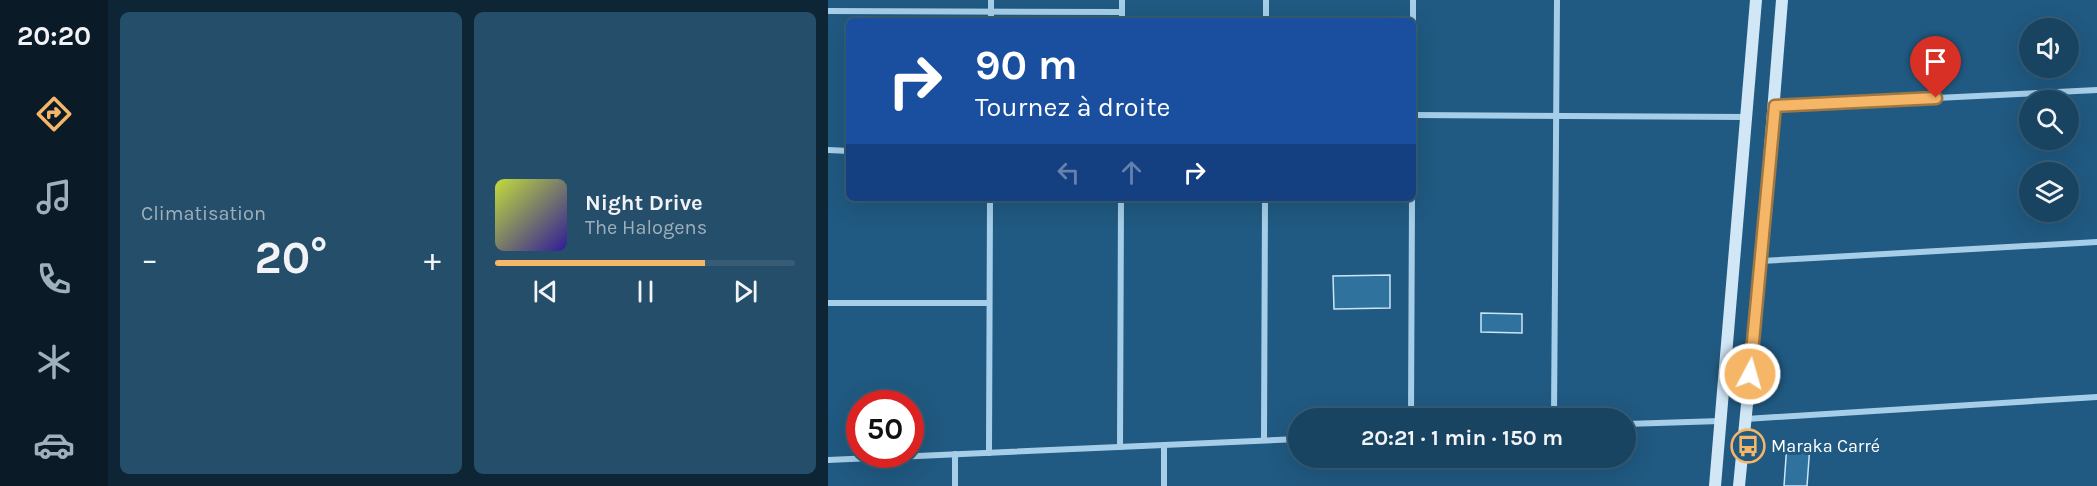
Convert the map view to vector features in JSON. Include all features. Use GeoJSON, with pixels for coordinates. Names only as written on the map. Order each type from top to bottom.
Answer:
{"type":"FeatureCollection","features":[{"type":"Feature","properties":{"kind":"main road"},"geometry":{"type":"LineString","coordinates":[[1715,486],[1756,0]]}},
{"type":"Feature","properties":{"kind":"main road"},"geometry":{"type":"LineString","coordinates":[[1739,486],[1775,106],[1782,0]]}},
{"type":"Feature","properties":{"kind":"street"},"geometry":{"type":"LineString","coordinates":[[991,0],[991,18]]}},
{"type":"Feature","properties":{"kind":"street"},"geometry":{"type":"LineString","coordinates":[[1122,0],[1122,18]]}},
{"type":"Feature","properties":{"kind":"street"},"geometry":{"type":"LineString","coordinates":[[1266,0],[1266,18]]}},
{"type":"Feature","properties":{"kind":"street"},"geometry":{"type":"LineString","coordinates":[[1413,0],[1413,18]]}},
{"type":"Feature","properties":{"kind":"street"},"geometry":{"type":"LineString","coordinates":[[1554,408],[1557,0]]}},
{"type":"Feature","properties":{"kind":"street"},"geometry":{"type":"LineString","coordinates":[[828,10],[1122,12]]}},
{"type":"Feature","properties":{"kind":"street"},"geometry":{"type":"LineString","coordinates":[[1775,106],[2097,90]]}},
{"type":"Feature","properties":{"kind":"street"},"geometry":{"type":"LineString","coordinates":[[1416,115],[1746,117]]}},
{"type":"Feature","properties":{"kind":"street"},"geometry":{"type":"LineString","coordinates":[[828,150],[846,151]]}},
{"type":"Feature","properties":{"kind":"street"},"geometry":{"type":"LineString","coordinates":[[988,453],[990,201]]}},
{"type":"Feature","properties":{"kind":"street"},"geometry":{"type":"LineString","coordinates":[[1120,447],[1121,201]]}},
{"type":"Feature","properties":{"kind":"street"},"geometry":{"type":"LineString","coordinates":[[1264,440],[1265,201]]}},
{"type":"Feature","properties":{"kind":"street"},"geometry":{"type":"LineString","coordinates":[[1411,408],[1412,201]]}},
{"type":"Feature","properties":{"kind":"street"},"geometry":{"type":"LineString","coordinates":[[1761,261],[2097,242]]}},
{"type":"Feature","properties":{"kind":"street"},"geometry":{"type":"LineString","coordinates":[[828,303],[990,303]]}},
{"type":"Feature","properties":{"kind":"street"},"geometry":{"type":"LineString","coordinates":[[1746,419],[2097,397]]}},
{"type":"Feature","properties":{"kind":"street"},"geometry":{"type":"LineString","coordinates":[[1636,424],[1720,421]]}},
{"type":"Feature","properties":{"kind":"street"},"geometry":{"type":"LineString","coordinates":[[828,460],[1288,439]]}},
{"type":"Feature","properties":{"kind":"street"},"geometry":{"type":"LineString","coordinates":[[1164,445],[1164,486]]}},
{"type":"Feature","properties":{"kind":"street"},"geometry":{"type":"LineString","coordinates":[[955,454],[955,486]]}},
{"type":"Feature","properties":{"kind":"building"},"geometry":{"type":"Polygon","coordinates":[[[1390,275],[1390,308],[1334,309],[1333,276],[1390,275]]]}},
{"type":"Feature","properties":{"kind":"building"},"geometry":{"type":"Polygon","coordinates":[[[1481,313],[1522,314],[1522,333],[1481,332],[1481,313]]]}},
{"type":"Feature","properties":{"kind":"building"},"geometry":{"type":"Polygon","coordinates":[[[1787,443],[1810,445],[1807,486],[1784,486],[1787,443]]]}},
{"type":"Feature","properties":{"kind":"place","name":"Maraka Carré"},"geometry":{"type":"Point","coordinates":[1748,446]}},
{"type":"Feature","properties":{"kind":"route"},"geometry":{"type":"LineString","coordinates":[[1750,374],[1775,106],[1936,98]]}}]}
